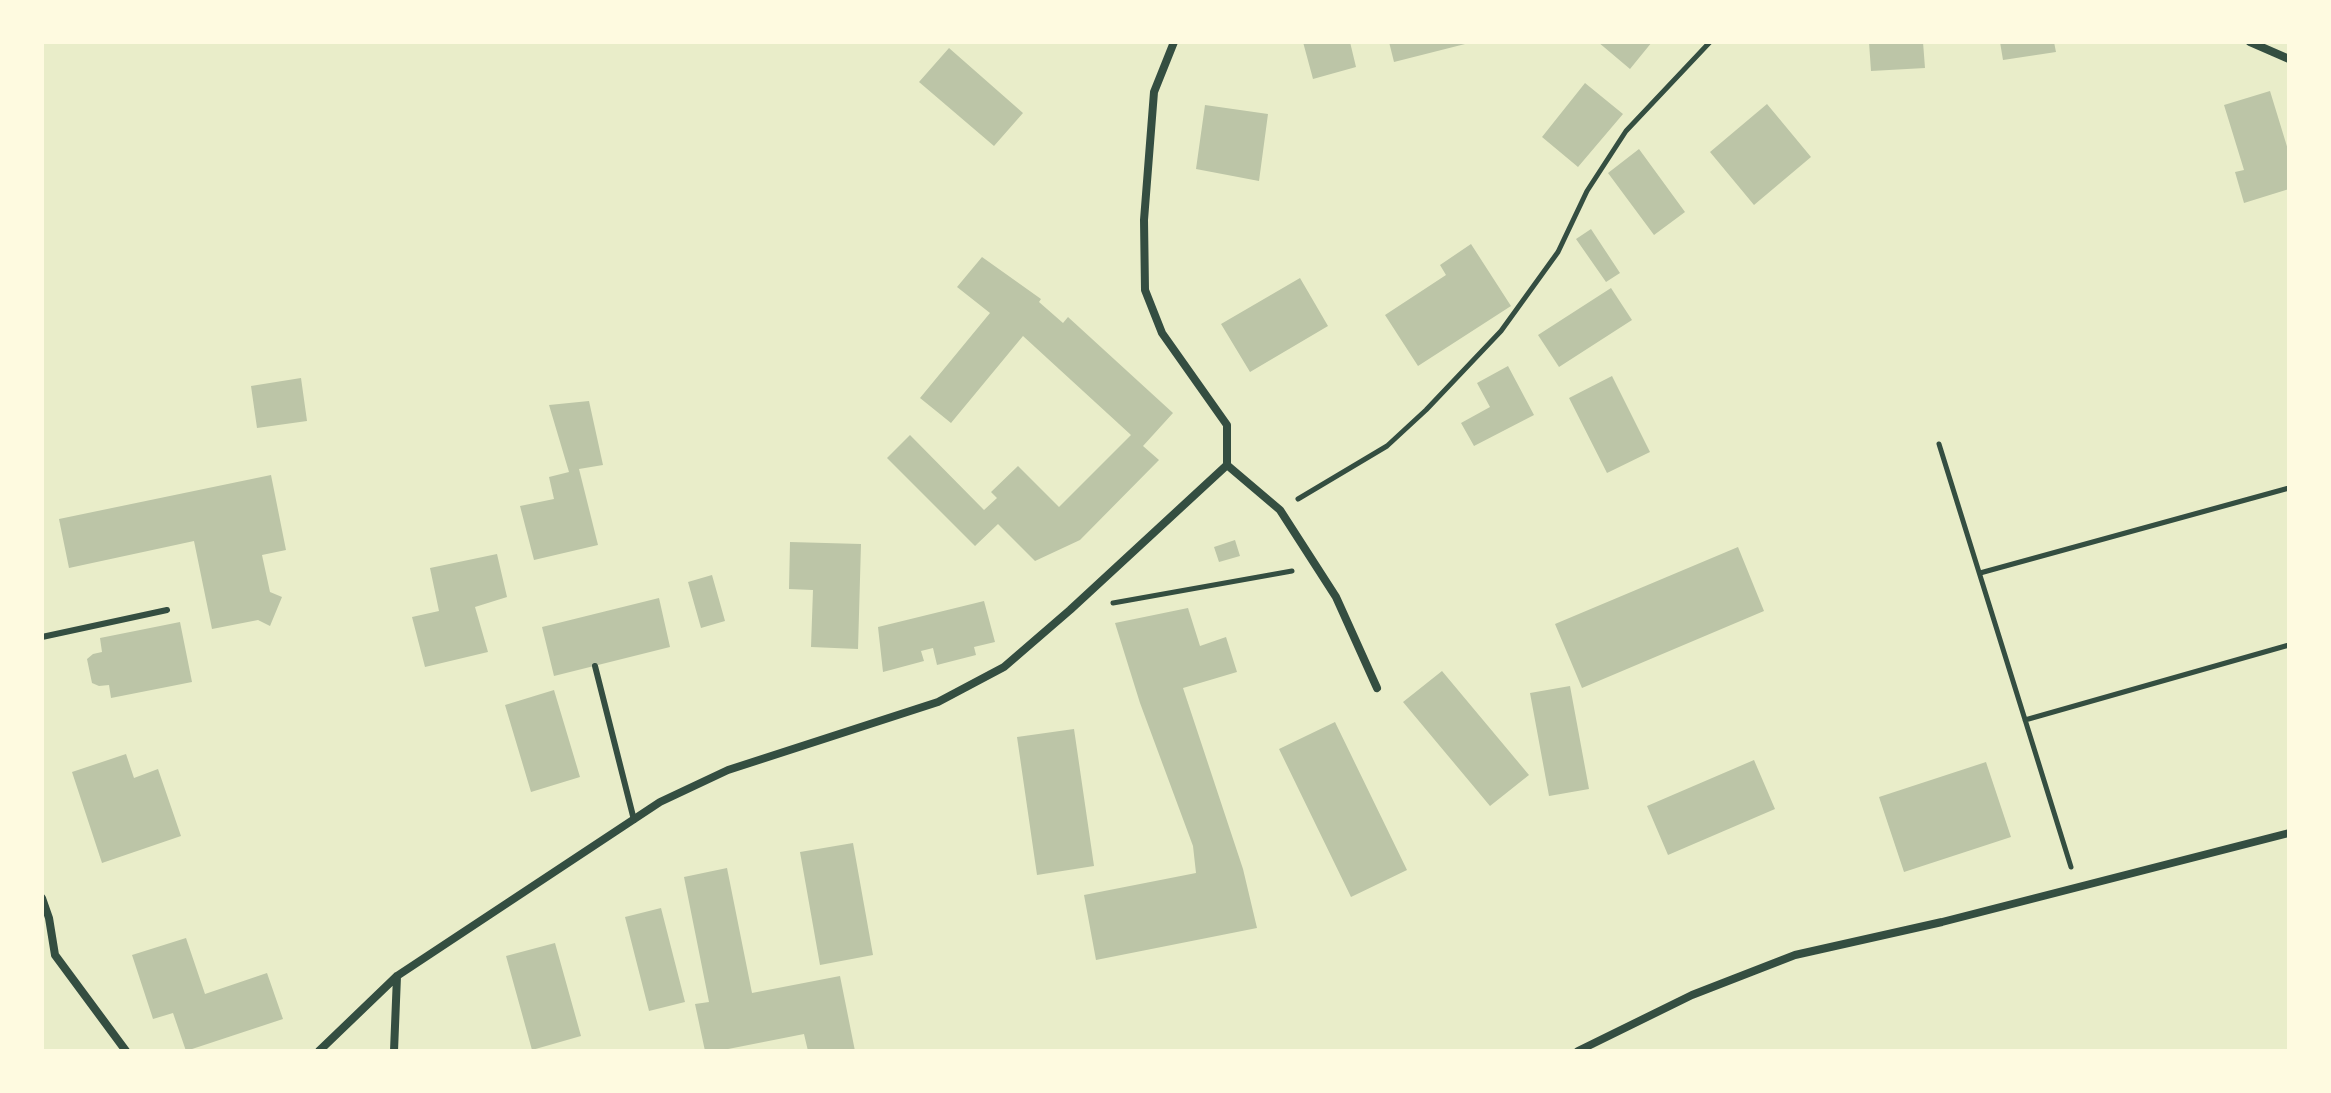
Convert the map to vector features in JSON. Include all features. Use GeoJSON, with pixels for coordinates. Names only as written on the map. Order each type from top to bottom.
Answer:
{"type":"FeatureCollection","features":[{"type":"Feature","properties":{"kind":"street"},"geometry":{"type":"LineString","coordinates":[[319,1051],[397,976],[660,802],[728,770],[938,702],[1004,667],[1227,465],[1227,425],[1162,333],[1145,290],[1144,220],[1154,92],[1174,42]]}},
{"type":"Feature","properties":{"kind":"street"},"geometry":{"type":"LineString","coordinates":[[2250,42],[2289,59]]}},
{"type":"Feature","properties":{"kind":"street"},"geometry":{"type":"LineString","coordinates":[[1227,465],[1280,510],[1336,597],[1377,688]]}},
{"type":"Feature","properties":{"kind":"street"},"geometry":{"type":"LineString","coordinates":[[1578,1051],[1692,995],[1795,955],[1942,922],[2289,833]]}},
{"type":"Feature","properties":{"kind":"street"},"geometry":{"type":"LineString","coordinates":[[42,898],[55,955],[126,1051]]}},
{"type":"Feature","properties":{"kind":"street"},"geometry":{"type":"LineString","coordinates":[[394,1051],[397,976]]}},
{"type":"Feature","properties":{"kind":"lane"},"geometry":{"type":"LineString","coordinates":[[42,637],[167,610]]}},
{"type":"Feature","properties":{"kind":"lane"},"geometry":{"type":"LineString","coordinates":[[595,666],[634,820]]}},
{"type":"Feature","properties":{"kind":"path"},"geometry":{"type":"LineString","coordinates":[[1280,510],[1387,446],[1463,373],[1501,331],[1558,252],[1587,191],[1626,131],[1710,42]]}},
{"type":"Feature","properties":{"kind":"path"},"geometry":{"type":"LineString","coordinates":[[1939,444],[2078,888]]}},
{"type":"Feature","properties":{"kind":"path"},"geometry":{"type":"LineString","coordinates":[[1980,573],[2289,488]]}},
{"type":"Feature","properties":{"kind":"path"},"geometry":{"type":"LineString","coordinates":[[1070,610],[1317,567]]}},
{"type":"Feature","properties":{"kind":"path"},"geometry":{"type":"LineString","coordinates":[[2025,720],[2289,645]]}},
{"type":"Feature","properties":{"kind":"building"},"geometry":{"type":"Polygon","coordinates":[[[1303,42],[1350,42],[1356,67],[1313,79],[1303,42]]]}},
{"type":"Feature","properties":{"kind":"building"},"geometry":{"type":"Polygon","coordinates":[[[1389,42],[1469,42],[1469,43],[1394,62],[1389,42]]]}},
{"type":"Feature","properties":{"kind":"building"},"geometry":{"type":"Polygon","coordinates":[[[1598,42],[1652,42],[1630,69],[1598,42]]]}},
{"type":"Feature","properties":{"kind":"building"},"geometry":{"type":"Polygon","coordinates":[[[1869,42],[1923,42],[1925,68],[1871,71],[1869,42]]]}},
{"type":"Feature","properties":{"kind":"building"},"geometry":{"type":"Polygon","coordinates":[[[2000,42],[2054,42],[2056,52],[2003,60],[2000,42]]]}},
{"type":"Feature","properties":{"kind":"building"},"geometry":{"type":"Polygon","coordinates":[[[949,48],[1023,113],[994,146],[919,82],[949,48]]]}},
{"type":"Feature","properties":{"kind":"building"},"geometry":{"type":"Polygon","coordinates":[[[1585,83],[1623,114],[1578,167],[1542,137],[1585,83]]]}},
{"type":"Feature","properties":{"kind":"building"},"geometry":{"type":"Polygon","coordinates":[[[2270,91],[2289,153],[2289,189],[2244,203],[2235,172],[2244,170],[2224,105],[2270,91]]]}},
{"type":"Feature","properties":{"kind":"building"},"geometry":{"type":"Polygon","coordinates":[[[1767,104],[1811,157],[1754,205],[1710,152],[1767,104]]]}},
{"type":"Feature","properties":{"kind":"building"},"geometry":{"type":"Polygon","coordinates":[[[1205,105],[1268,114],[1259,181],[1196,169],[1205,105]]]}},
{"type":"Feature","properties":{"kind":"building"},"geometry":{"type":"Polygon","coordinates":[[[1639,149],[1685,212],[1654,235],[1608,173],[1639,149]]]}},
{"type":"Feature","properties":{"kind":"building"},"geometry":{"type":"Polygon","coordinates":[[[1591,229],[1620,273],[1606,282],[1576,239],[1591,229]]]}},
{"type":"Feature","properties":{"kind":"building"},"geometry":{"type":"Polygon","coordinates":[[[1471,244],[1511,306],[1418,366],[1385,315],[1446,275],[1440,265],[1471,244]]]}},
{"type":"Feature","properties":{"kind":"building"},"geometry":{"type":"Polygon","coordinates":[[[982,257],[1041,299],[1039,302],[1063,323],[1068,317],[1173,413],[1143,446],[1159,460],[1080,540],[1035,561],[998,524],[975,546],[887,458],[910,435],[984,510],[997,498],[991,492],[1018,466],[1059,507],[1131,435],[1023,336],[951,423],[920,398],[990,313],[957,287],[982,257]]]}},
{"type":"Feature","properties":{"kind":"building"},"geometry":{"type":"Polygon","coordinates":[[[1300,278],[1328,326],[1250,372],[1221,324],[1300,278]]]}},
{"type":"Feature","properties":{"kind":"building"},"geometry":{"type":"Polygon","coordinates":[[[1611,288],[1632,320],[1559,367],[1538,335],[1611,288]]]}},
{"type":"Feature","properties":{"kind":"building"},"geometry":{"type":"Polygon","coordinates":[[[1508,366],[1534,415],[1474,446],[1461,423],[1490,407],[1477,383],[1508,366]]]}},
{"type":"Feature","properties":{"kind":"building"},"geometry":{"type":"Polygon","coordinates":[[[1612,376],[1650,452],[1607,473],[1569,398],[1612,376]]]}},
{"type":"Feature","properties":{"kind":"building"},"geometry":{"type":"Polygon","coordinates":[[[301,378],[307,421],[257,428],[251,386],[301,378]]]}},
{"type":"Feature","properties":{"kind":"building"},"geometry":{"type":"Polygon","coordinates":[[[589,401],[603,465],[579,469],[598,545],[534,560],[520,506],[554,499],[549,477],[569,472],[549,405],[589,401]]]}},
{"type":"Feature","properties":{"kind":"building"},"geometry":{"type":"Polygon","coordinates":[[[271,475],[286,550],[262,555],[270,592],[282,597],[270,626],[258,620],[212,629],[194,541],[69,568],[59,519],[271,475]]]}},
{"type":"Feature","properties":{"kind":"building"},"geometry":{"type":"Polygon","coordinates":[[[1235,540],[1240,556],[1219,562],[1214,547],[1235,540]]]}},
{"type":"Feature","properties":{"kind":"building"},"geometry":{"type":"Polygon","coordinates":[[[790,542],[861,544],[858,649],[811,647],[813,590],[789,589],[790,542]]]}},
{"type":"Feature","properties":{"kind":"building"},"geometry":{"type":"Polygon","coordinates":[[[1738,547],[1764,611],[1582,688],[1555,624],[1738,547]]]}},
{"type":"Feature","properties":{"kind":"building"},"geometry":{"type":"Polygon","coordinates":[[[497,554],[507,597],[475,607],[488,652],[425,667],[412,617],[439,611],[430,568],[497,554]]]}},
{"type":"Feature","properties":{"kind":"building"},"geometry":{"type":"Polygon","coordinates":[[[712,575],[725,621],[701,628],[688,582],[712,575]]]}},
{"type":"Feature","properties":{"kind":"building"},"geometry":{"type":"Polygon","coordinates":[[[659,598],[670,647],[554,676],[542,627],[659,598]]]}},
{"type":"Feature","properties":{"kind":"building"},"geometry":{"type":"Polygon","coordinates":[[[984,601],[995,642],[974,647],[976,655],[937,665],[933,648],[921,651],[924,661],[883,672],[878,627],[984,601]]]}},
{"type":"Feature","properties":{"kind":"building"},"geometry":{"type":"Polygon","coordinates":[[[1188,608],[1200,646],[1226,637],[1237,672],[1183,688],[1243,869],[1257,928],[1096,960],[1084,895],[1196,873],[1193,846],[1140,703],[1115,623],[1188,608]]]}},
{"type":"Feature","properties":{"kind":"building"},"geometry":{"type":"Polygon","coordinates":[[[180,622],[192,682],[111,698],[109,685],[92,683],[87,659],[102,652],[100,638],[180,622]]]}},
{"type":"Feature","properties":{"kind":"building"},"geometry":{"type":"Polygon","coordinates":[[[1442,671],[1529,775],[1490,806],[1403,702],[1442,671]]]}},
{"type":"Feature","properties":{"kind":"building"},"geometry":{"type":"Polygon","coordinates":[[[1570,686],[1589,789],[1549,796],[1530,693],[1570,686]]]}},
{"type":"Feature","properties":{"kind":"building"},"geometry":{"type":"Polygon","coordinates":[[[554,690],[580,777],[531,792],[505,705],[554,690]]]}},
{"type":"Feature","properties":{"kind":"building"},"geometry":{"type":"Polygon","coordinates":[[[1335,722],[1407,870],[1351,897],[1279,749],[1335,722]]]}},
{"type":"Feature","properties":{"kind":"building"},"geometry":{"type":"Polygon","coordinates":[[[1074,729],[1094,866],[1037,875],[1017,737],[1074,729]]]}},
{"type":"Feature","properties":{"kind":"building"},"geometry":{"type":"Polygon","coordinates":[[[126,754],[134,778],[158,769],[181,836],[102,863],[72,772],[126,754]]]}},
{"type":"Feature","properties":{"kind":"building"},"geometry":{"type":"Polygon","coordinates":[[[1754,760],[1775,809],[1668,855],[1647,806],[1754,760]]]}},
{"type":"Feature","properties":{"kind":"building"},"geometry":{"type":"Polygon","coordinates":[[[1986,762],[2011,837],[1904,872],[1879,797],[1986,762]]]}},
{"type":"Feature","properties":{"kind":"building"},"geometry":{"type":"Polygon","coordinates":[[[853,843],[873,955],[820,965],[800,852],[853,843]]]}},
{"type":"Feature","properties":{"kind":"building"},"geometry":{"type":"Polygon","coordinates":[[[727,868],[752,993],[840,976],[855,1051],[808,1051],[804,1034],[705,1051],[695,1004],[709,1002],[684,877],[727,868]]]}},
{"type":"Feature","properties":{"kind":"building"},"geometry":{"type":"Polygon","coordinates":[[[661,908],[685,1002],[649,1011],[625,917],[661,908]]]}},
{"type":"Feature","properties":{"kind":"building"},"geometry":{"type":"Polygon","coordinates":[[[186,938],[205,994],[267,973],[283,1019],[186,1051],[173,1013],[153,1019],[132,955],[186,938]]]}},
{"type":"Feature","properties":{"kind":"building"},"geometry":{"type":"Polygon","coordinates":[[[555,943],[581,1036],[532,1050],[506,956],[555,943]]]}}]}
